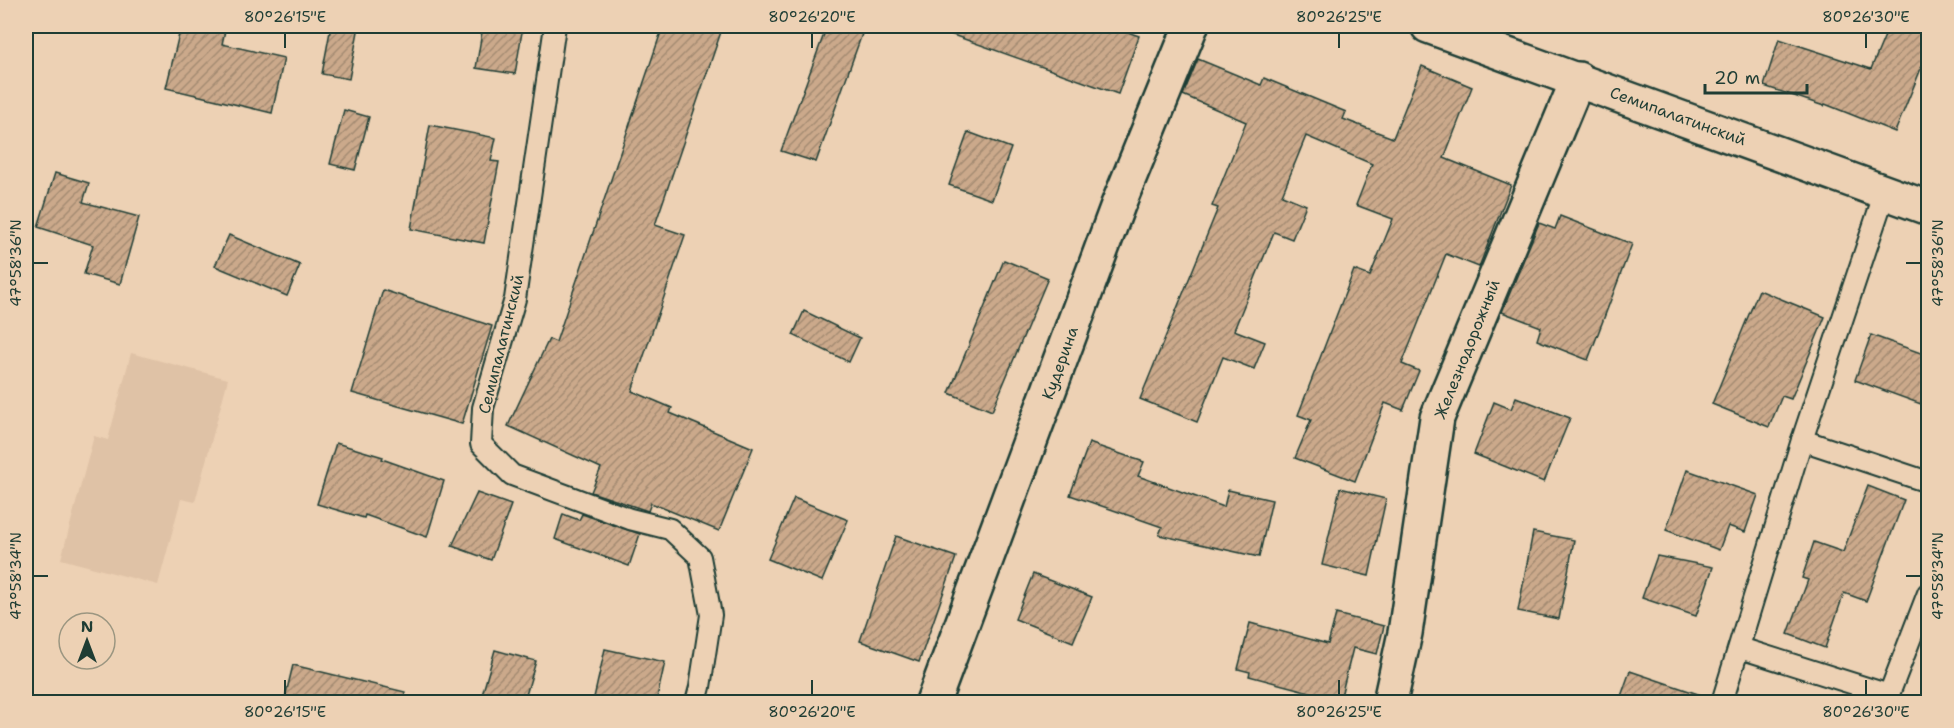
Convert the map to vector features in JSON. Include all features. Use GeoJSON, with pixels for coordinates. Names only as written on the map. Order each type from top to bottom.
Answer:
{"type":"FeatureCollection","features":[{"type":"Feature","properties":{"kind":"street","name":"Кудерина"},"geometry":{"type":"LineString","coordinates":[[933,702],[1118,205],[1191,26]]}},
{"type":"Feature","properties":{"kind":"street","name":"Семипалатинский"},"geometry":{"type":"LineString","coordinates":[[1428,26],[1929,208]]}},
{"type":"Feature","properties":{"kind":"street","name":"Железнодорожный"},"geometry":{"type":"LineString","coordinates":[[1390,702],[1405,633],[1437,418],[1578,79]]}},
{"type":"Feature","properties":{"kind":"lane","name":"Семипалатинский"},"geometry":{"type":"LineString","coordinates":[[555,26],[515,299],[483,408],[481,444],[512,475],[630,519],[670,529],[700,557],[711,615],[696,702]]}},
{"type":"Feature","properties":{"kind":"lane"},"geometry":{"type":"LineString","coordinates":[[1722,702],[1802,440],[1885,192]]}},
{"type":"Feature","properties":{"kind":"lane"},"geometry":{"type":"LineString","coordinates":[[1802,440],[1929,482]]}},
{"type":"Feature","properties":{"kind":"lane"},"geometry":{"type":"LineString","coordinates":[[1740,648],[1888,699],[1929,593]]}},
{"type":"Feature","properties":{"kind":"shaded area"},"geometry":{"type":"Polygon","coordinates":[[[131,353],[228,379],[195,502],[181,499],[158,585],[61,559],[94,436],[108,440],[131,353]]]}},
{"type":"Feature","properties":{"kind":"building"},"geometry":{"type":"Polygon","coordinates":[[[181,26],[226,26],[222,44],[284,58],[272,113],[166,88],[181,26]]]}},
{"type":"Feature","properties":{"kind":"building"},"geometry":{"type":"Polygon","coordinates":[[[331,26],[359,26],[349,79],[322,74],[331,26]]]}},
{"type":"Feature","properties":{"kind":"building"},"geometry":{"type":"Polygon","coordinates":[[[483,26],[523,26],[515,74],[476,68],[483,26]]]}},
{"type":"Feature","properties":{"kind":"building"},"geometry":{"type":"Polygon","coordinates":[[[663,26],[723,26],[655,225],[685,235],[632,391],[672,408],[670,413],[753,448],[719,531],[651,503],[648,511],[591,492],[601,468],[508,426],[549,339],[556,342],[663,26]]]}},
{"type":"Feature","properties":{"kind":"building"},"geometry":{"type":"Polygon","coordinates":[[[827,26],[839,26],[862,34],[816,162],[781,151],[827,26]]]}},
{"type":"Feature","properties":{"kind":"building"},"geometry":{"type":"Polygon","coordinates":[[[937,26],[1110,26],[1139,36],[1118,94],[936,29],[937,26]]]}},
{"type":"Feature","properties":{"kind":"building"},"geometry":{"type":"Polygon","coordinates":[[[1889,26],[1929,26],[1929,49],[1895,132],[1825,104],[1824,106],[1764,86],[1779,39],[1871,69],[1889,26]]]}},
{"type":"Feature","properties":{"kind":"building"},"geometry":{"type":"Polygon","coordinates":[[[1198,59],[1261,85],[1264,78],[1346,112],[1343,119],[1393,138],[1422,66],[1472,87],[1444,158],[1511,185],[1479,267],[1446,254],[1402,364],[1419,371],[1403,410],[1385,403],[1355,481],[1295,458],[1311,420],[1298,415],[1354,270],[1370,276],[1393,219],[1356,205],[1372,164],[1306,136],[1282,195],[1306,205],[1292,239],[1274,232],[1234,330],[1265,342],[1254,369],[1223,357],[1197,422],[1140,399],[1218,208],[1212,206],[1246,122],[1183,95],[1198,59]]]}},
{"type":"Feature","properties":{"kind":"building"},"geometry":{"type":"Polygon","coordinates":[[[344,110],[369,117],[355,170],[330,164],[344,110]]]}},
{"type":"Feature","properties":{"kind":"building"},"geometry":{"type":"Polygon","coordinates":[[[430,125],[496,138],[491,161],[499,162],[484,243],[411,229],[430,125]]]}},
{"type":"Feature","properties":{"kind":"building"},"geometry":{"type":"Polygon","coordinates":[[[968,132],[1011,148],[992,200],[949,185],[968,132]]]}},
{"type":"Feature","properties":{"kind":"building"},"geometry":{"type":"Polygon","coordinates":[[[55,173],[89,183],[83,202],[139,217],[120,284],[84,274],[93,245],[38,227],[55,173]]]}},
{"type":"Feature","properties":{"kind":"building"},"geometry":{"type":"Polygon","coordinates":[[[1560,216],[1632,244],[1588,360],[1537,340],[1541,327],[1502,312],[1539,223],[1555,229],[1560,216]]]}},
{"type":"Feature","properties":{"kind":"building"},"geometry":{"type":"Polygon","coordinates":[[[229,235],[300,265],[287,296],[215,266],[229,235]]]}},
{"type":"Feature","properties":{"kind":"building"},"geometry":{"type":"Polygon","coordinates":[[[1004,260],[1048,278],[992,411],[949,393],[1004,260]]]}},
{"type":"Feature","properties":{"kind":"building"},"geometry":{"type":"Polygon","coordinates":[[[383,290],[492,326],[462,424],[352,393],[383,290]]]}},
{"type":"Feature","properties":{"kind":"building"},"geometry":{"type":"Polygon","coordinates":[[[1759,290],[1825,317],[1791,399],[1782,396],[1769,427],[1712,404],[1759,290]]]}},
{"type":"Feature","properties":{"kind":"building"},"geometry":{"type":"Polygon","coordinates":[[[804,311],[860,338],[849,362],[793,335],[804,311]]]}},
{"type":"Feature","properties":{"kind":"building"},"geometry":{"type":"Polygon","coordinates":[[[1871,335],[1929,356],[1929,407],[1855,380],[1871,335]]]}},
{"type":"Feature","properties":{"kind":"building"},"geometry":{"type":"Polygon","coordinates":[[[1516,397],[1570,418],[1544,482],[1474,454],[1494,402],[1511,409],[1516,397]]]}},
{"type":"Feature","properties":{"kind":"building"},"geometry":{"type":"Polygon","coordinates":[[[336,443],[383,457],[382,459],[444,481],[427,537],[365,515],[364,518],[317,504],[336,443]]]}},
{"type":"Feature","properties":{"kind":"building"},"geometry":{"type":"Polygon","coordinates":[[[1089,443],[1144,462],[1138,476],[1224,507],[1228,490],[1272,500],[1259,557],[1159,535],[1162,527],[1070,495],[1089,443]]]}},
{"type":"Feature","properties":{"kind":"building"},"geometry":{"type":"Polygon","coordinates":[[[1687,470],[1758,495],[1745,532],[1728,526],[1719,550],[1666,530],[1687,470]]]}},
{"type":"Feature","properties":{"kind":"building"},"geometry":{"type":"Polygon","coordinates":[[[1868,486],[1904,500],[1866,601],[1844,593],[1825,648],[1788,634],[1808,580],[1802,578],[1814,542],[1843,552],[1868,486]]]}},
{"type":"Feature","properties":{"kind":"building"},"geometry":{"type":"Polygon","coordinates":[[[1340,488],[1386,499],[1369,576],[1322,565],[1340,488]]]}},
{"type":"Feature","properties":{"kind":"building"},"geometry":{"type":"Polygon","coordinates":[[[477,493],[511,505],[491,560],[452,546],[477,493]]]}},
{"type":"Feature","properties":{"kind":"building"},"geometry":{"type":"Polygon","coordinates":[[[794,498],[848,520],[822,581],[768,559],[794,498]]]}},
{"type":"Feature","properties":{"kind":"building"},"geometry":{"type":"Polygon","coordinates":[[[563,514],[579,520],[582,514],[640,534],[629,566],[555,539],[563,514]]]}},
{"type":"Feature","properties":{"kind":"building"},"geometry":{"type":"Polygon","coordinates":[[[1533,532],[1574,540],[1559,619],[1518,611],[1533,532]]]}},
{"type":"Feature","properties":{"kind":"building"},"geometry":{"type":"Polygon","coordinates":[[[896,536],[956,557],[919,662],[860,641],[896,536]]]}},
{"type":"Feature","properties":{"kind":"building"},"geometry":{"type":"Polygon","coordinates":[[[1657,556],[1713,567],[1696,616],[1642,598],[1657,556]]]}},
{"type":"Feature","properties":{"kind":"building"},"geometry":{"type":"Polygon","coordinates":[[[1033,574],[1092,597],[1073,642],[1015,619],[1033,574]]]}},
{"type":"Feature","properties":{"kind":"building"},"geometry":{"type":"Polygon","coordinates":[[[1336,614],[1384,626],[1377,654],[1353,648],[1340,700],[1249,676],[1250,672],[1238,669],[1250,623],[1328,644],[1336,614]]]}},
{"type":"Feature","properties":{"kind":"building"},"geometry":{"type":"Polygon","coordinates":[[[605,649],[665,662],[656,702],[593,702],[605,649]]]}},
{"type":"Feature","properties":{"kind":"building"},"geometry":{"type":"Polygon","coordinates":[[[495,650],[536,661],[524,702],[480,702],[495,650]]]}},
{"type":"Feature","properties":{"kind":"building"},"geometry":{"type":"Polygon","coordinates":[[[293,665],[405,692],[404,702],[284,702],[293,665]]]}},
{"type":"Feature","properties":{"kind":"building"},"geometry":{"type":"Polygon","coordinates":[[[1630,671],[1710,698],[1709,702],[1619,702],[1630,671]]]}}]}
